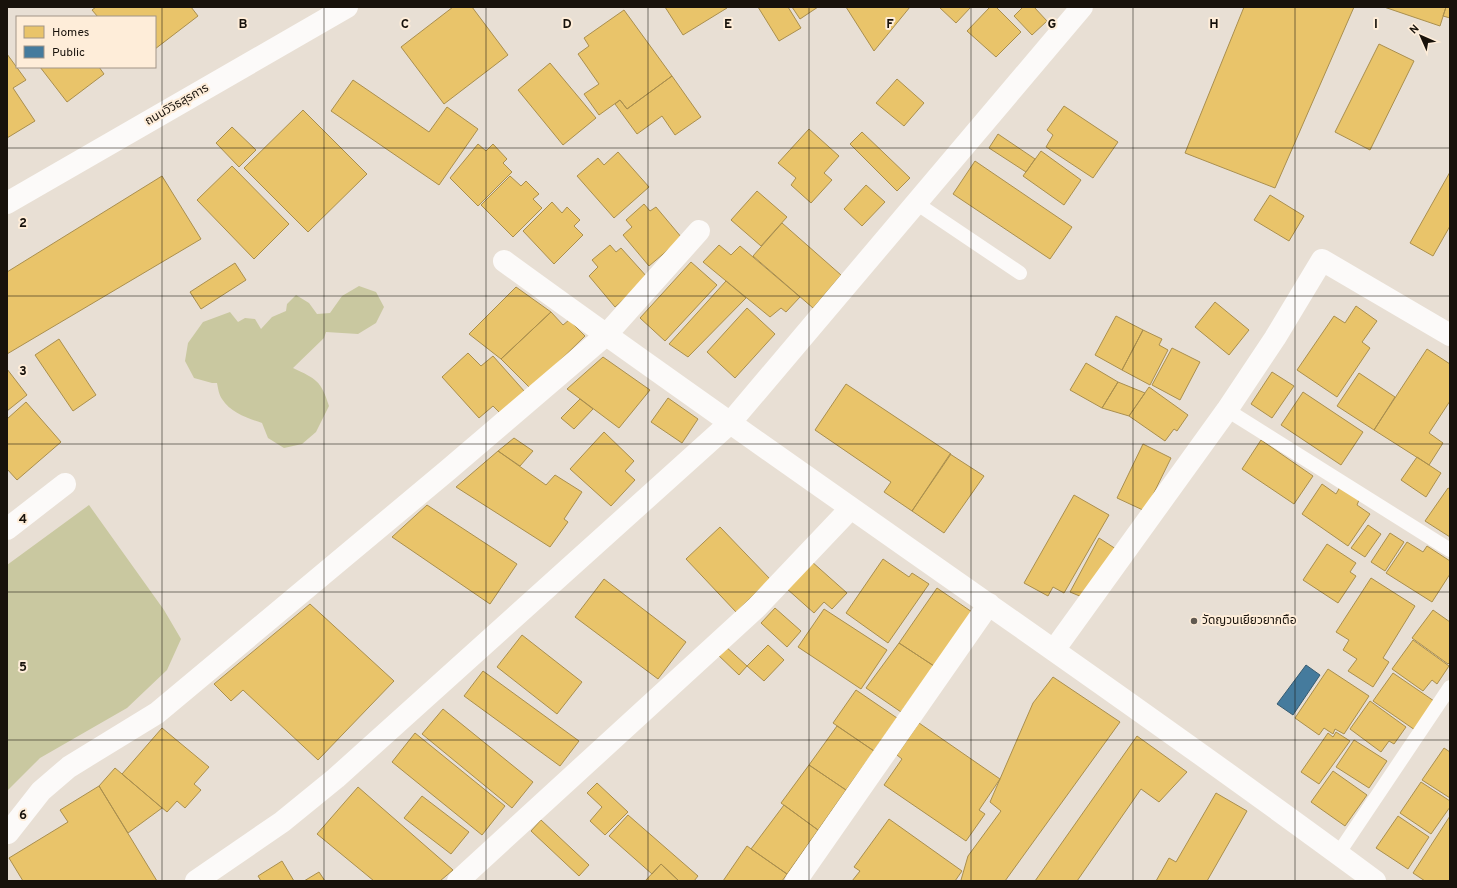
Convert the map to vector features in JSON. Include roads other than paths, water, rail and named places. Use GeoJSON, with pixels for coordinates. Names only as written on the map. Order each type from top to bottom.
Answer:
{"type":"FeatureCollection","features":[{"type":"Feature","properties":{"kind":"street","name":"ถนนวิวิธสุรการ"},"geometry":{"type":"LineString","coordinates":[[7,203],[347,7]]}},
{"type":"Feature","properties":{"kind":"street"},"geometry":{"type":"LineString","coordinates":[[196,881],[282,822],[336,778],[730,423],[1082,7]]}},
{"type":"Feature","properties":{"kind":"street"},"geometry":{"type":"LineString","coordinates":[[8,833],[41,791],[68,767],[157,713],[448,470],[606,335],[699,231]]}},
{"type":"Feature","properties":{"kind":"street"},"geometry":{"type":"LineString","coordinates":[[1054,650],[1227,410],[1275,338],[1322,260],[1450,335]]}},
{"type":"Feature","properties":{"kind":"street"},"geometry":{"type":"LineString","coordinates":[[504,261],[850,508],[1054,650],[1375,881]]}},
{"type":"Feature","properties":{"kind":"street"},"geometry":{"type":"LineString","coordinates":[[7,529],[65,484]]}},
{"type":"Feature","properties":{"kind":"street"},"geometry":{"type":"LineString","coordinates":[[458,881],[757,607],[850,508]]}},
{"type":"Feature","properties":{"kind":"street"},"geometry":{"type":"LineString","coordinates":[[796,881],[989,604]]}},
{"type":"Feature","properties":{"kind":"lane"},"geometry":{"type":"LineString","coordinates":[[916,203],[1020,273]]}},
{"type":"Feature","properties":{"kind":"lane"},"geometry":{"type":"LineString","coordinates":[[1227,410],[1450,550]]}},
{"type":"Feature","properties":{"kind":"lane"},"geometry":{"type":"LineString","coordinates":[[1338,854],[1450,687]]}},
{"type":"Feature","properties":{"kind":"place","name":"วัดญวนเยียวยากตือ"},"geometry":{"type":"Point","coordinates":[1194,621]}}]}
